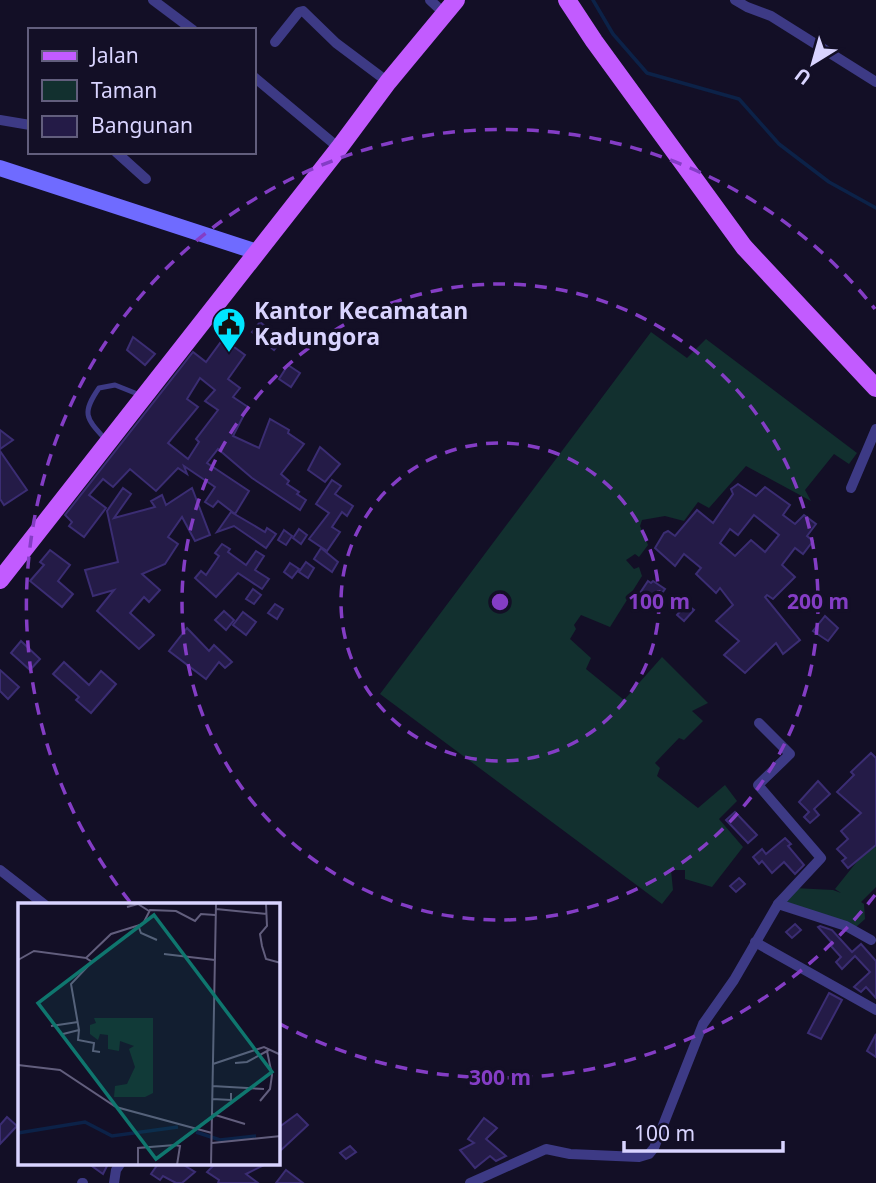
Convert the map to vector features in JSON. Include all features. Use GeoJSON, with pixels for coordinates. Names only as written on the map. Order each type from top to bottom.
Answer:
{"type":"FeatureCollection","features":[{"type":"Feature","properties":{"kind":"main road"},"geometry":{"type":"LineString","coordinates":[[567,0],[744,247],[876,388]]}},
{"type":"Feature","properties":{"kind":"main road"},"geometry":{"type":"LineString","coordinates":[[0,580],[388,82],[451,7]]}},
{"type":"Feature","properties":{"kind":"street"},"geometry":{"type":"LineString","coordinates":[[153,0],[190,28]]}},
{"type":"Feature","properties":{"kind":"street"},"geometry":{"type":"LineString","coordinates":[[430,0],[451,7]]}},
{"type":"Feature","properties":{"kind":"street"},"geometry":{"type":"LineString","coordinates":[[735,0],[771,16],[876,82]]}},
{"type":"Feature","properties":{"kind":"street"},"geometry":{"type":"LineString","coordinates":[[275,42],[299,12],[303,11],[336,43],[388,82]]}},
{"type":"Feature","properties":{"kind":"street"},"geometry":{"type":"LineString","coordinates":[[256,79],[339,148]]}},
{"type":"Feature","properties":{"kind":"street"},"geometry":{"type":"LineString","coordinates":[[0,120],[28,125]]}},
{"type":"Feature","properties":{"kind":"street"},"geometry":{"type":"LineString","coordinates":[[118,154],[146,178]]}},
{"type":"Feature","properties":{"kind":"street"},"geometry":{"type":"LineString","coordinates":[[0,168],[257,252]]}},
{"type":"Feature","properties":{"kind":"street"},"geometry":{"type":"LineString","coordinates":[[851,488],[876,429]]}},
{"type":"Feature","properties":{"kind":"street"},"geometry":{"type":"LineString","coordinates":[[470,1183],[546,1149],[570,1154],[639,1157],[649,1154],[654,1148],[703,1024],[734,980],[778,904],[821,858],[758,785],[790,754],[759,723]]}},
{"type":"Feature","properties":{"kind":"street"},"geometry":{"type":"LineString","coordinates":[[0,870],[43,903]]}},
{"type":"Feature","properties":{"kind":"street"},"geometry":{"type":"LineString","coordinates":[[778,904],[846,926],[871,940]]}},
{"type":"Feature","properties":{"kind":"street"},"geometry":{"type":"LineString","coordinates":[[755,942],[876,1010]]}},
{"type":"Feature","properties":{"kind":"street"},"geometry":{"type":"LineString","coordinates":[[114,1183],[119,1166]]}},
{"type":"Feature","properties":{"kind":"lane"},"geometry":{"type":"LineString","coordinates":[[108,442],[87,416],[86,408],[99,388],[114,385],[144,396]]}},
{"type":"Feature","properties":{"kind":"green space"},"geometry":{"type":"Polygon","coordinates":[[[651,332],[687,358],[706,339],[857,453],[849,464],[834,454],[805,490],[811,501],[746,466],[709,508],[698,502],[684,521],[665,516],[642,520],[640,526],[648,545],[639,557],[635,554],[626,560],[634,569],[639,567],[642,576],[610,627],[581,615],[574,625],[576,629],[570,639],[591,658],[586,669],[624,700],[662,657],[708,703],[692,711],[703,721],[684,740],[679,738],[655,763],[660,768],[657,776],[698,808],[725,785],[737,801],[719,819],[743,847],[712,887],[685,879],[685,870],[671,870],[673,890],[662,904],[380,694],[651,332]]]}},
{"type":"Feature","properties":{"kind":"green space"},"geometry":{"type":"Polygon","coordinates":[[[876,844],[876,887],[861,902],[864,904],[865,919],[856,927],[782,903],[794,888],[833,890],[841,893],[835,889],[863,854],[876,844]]]}},
{"type":"Feature","properties":{"kind":"building","name":"Kantor Kecamatan Kadungora"},"geometry":{"type":"Polygon","coordinates":[[[260,322],[282,340],[274,350],[252,332],[260,322]]]}},
{"type":"Feature","properties":{"kind":"building"},"geometry":{"type":"Polygon","coordinates":[[[133,337],[155,354],[145,365],[127,350],[133,337]]]}},
{"type":"Feature","properties":{"kind":"building"},"geometry":{"type":"Polygon","coordinates":[[[223,339],[245,355],[228,379],[240,388],[233,397],[248,407],[233,436],[259,448],[270,419],[289,430],[288,433],[304,444],[281,474],[289,481],[287,484],[306,500],[300,510],[252,478],[218,449],[207,463],[249,491],[235,514],[218,501],[213,507],[205,502],[215,487],[184,466],[187,474],[178,468],[156,491],[130,469],[113,487],[103,479],[89,495],[106,508],[84,537],[69,526],[72,522],[65,515],[193,352],[206,362],[223,339]],[[200,378],[187,399],[198,407],[168,443],[188,459],[199,442],[196,439],[218,410],[205,401],[215,390],[200,378]]]}},
{"type":"Feature","properties":{"kind":"building","name":"Kantor Kecamatan Kadungora"},"geometry":{"type":"Polygon","coordinates":[[[288,365],[300,373],[291,387],[279,379],[288,365]]]}},
{"type":"Feature","properties":{"kind":"building"},"geometry":{"type":"Polygon","coordinates":[[[0,430],[13,440],[0,449],[0,430]]]}},
{"type":"Feature","properties":{"kind":"building"},"geometry":{"type":"Polygon","coordinates":[[[320,447],[340,464],[325,482],[308,470],[320,447]]]}},
{"type":"Feature","properties":{"kind":"building"},"geometry":{"type":"Polygon","coordinates":[[[0,451],[27,490],[4,505],[0,499],[0,451]]]}},
{"type":"Feature","properties":{"kind":"building"},"geometry":{"type":"Polygon","coordinates":[[[332,480],[341,486],[335,494],[353,506],[347,516],[342,512],[332,527],[340,532],[327,551],[309,539],[329,513],[316,504],[332,480]]]}},
{"type":"Feature","properties":{"kind":"building"},"geometry":{"type":"Polygon","coordinates":[[[738,484],[756,496],[765,487],[790,505],[783,515],[795,524],[804,515],[816,524],[807,536],[813,541],[803,554],[795,548],[782,565],[795,577],[773,599],[767,595],[765,597],[800,640],[783,654],[776,643],[745,673],[724,655],[739,641],[716,621],[733,605],[720,588],[716,593],[696,574],[701,568],[684,554],[675,566],[655,548],[664,533],[668,531],[675,536],[697,510],[713,523],[733,494],[731,489],[738,484]],[[754,515],[738,535],[730,529],[720,543],[735,556],[751,540],[765,552],[779,535],[754,515]]]}},
{"type":"Feature","properties":{"kind":"building"},"geometry":{"type":"Polygon","coordinates":[[[123,488],[131,494],[114,518],[155,507],[151,501],[162,495],[166,505],[192,488],[210,535],[195,541],[182,517],[168,537],[178,544],[165,564],[142,574],[160,590],[149,602],[144,597],[130,613],[154,635],[139,649],[97,611],[114,590],[93,596],[85,570],[118,562],[107,511],[123,488]]]}},
{"type":"Feature","properties":{"kind":"building"},"geometry":{"type":"Polygon","coordinates":[[[231,512],[265,532],[267,528],[276,534],[266,548],[234,526],[217,532],[231,512]]]}},
{"type":"Feature","properties":{"kind":"building"},"geometry":{"type":"Polygon","coordinates":[[[299,529],[307,535],[301,544],[293,538],[299,529]]]}},
{"type":"Feature","properties":{"kind":"building"},"geometry":{"type":"Polygon","coordinates":[[[284,530],[292,536],[286,545],[278,540],[284,530]]]}},
{"type":"Feature","properties":{"kind":"building"},"geometry":{"type":"Polygon","coordinates":[[[222,544],[246,565],[256,551],[264,556],[255,570],[269,579],[262,589],[238,573],[216,597],[195,578],[201,571],[206,575],[219,556],[215,553],[222,544]]]}},
{"type":"Feature","properties":{"kind":"building"},"geometry":{"type":"Polygon","coordinates":[[[321,548],[338,562],[332,572],[314,559],[321,548]]]}},
{"type":"Feature","properties":{"kind":"building"},"geometry":{"type":"Polygon","coordinates":[[[50,550],[70,565],[58,581],[73,594],[62,607],[30,581],[44,565],[40,562],[50,550]]]}},
{"type":"Feature","properties":{"kind":"building"},"geometry":{"type":"Polygon","coordinates":[[[306,562],[314,568],[308,578],[299,572],[306,562]]]}},
{"type":"Feature","properties":{"kind":"building"},"geometry":{"type":"Polygon","coordinates":[[[290,563],[299,569],[292,578],[284,572],[290,563]]]}},
{"type":"Feature","properties":{"kind":"building"},"geometry":{"type":"Polygon","coordinates":[[[648,581],[653,581],[665,589],[657,600],[640,593],[648,581]]]}},
{"type":"Feature","properties":{"kind":"building"},"geometry":{"type":"Polygon","coordinates":[[[253,589],[261,595],[254,604],[246,599],[253,589]]]}},
{"type":"Feature","properties":{"kind":"building"},"geometry":{"type":"Polygon","coordinates":[[[275,604],[283,609],[277,619],[268,613],[275,604]]]}},
{"type":"Feature","properties":{"kind":"building"},"geometry":{"type":"Polygon","coordinates":[[[686,604],[694,610],[684,621],[677,615],[686,604]]]}},
{"type":"Feature","properties":{"kind":"building"},"geometry":{"type":"Polygon","coordinates":[[[224,611],[234,620],[226,630],[215,620],[224,611]]]}},
{"type":"Feature","properties":{"kind":"building"},"geometry":{"type":"Polygon","coordinates":[[[243,612],[256,622],[246,635],[233,625],[243,612]]]}},
{"type":"Feature","properties":{"kind":"building"},"geometry":{"type":"Polygon","coordinates":[[[825,616],[838,628],[828,641],[813,631],[825,616]]]}},
{"type":"Feature","properties":{"kind":"building"},"geometry":{"type":"Polygon","coordinates":[[[187,628],[209,651],[214,645],[232,662],[225,668],[219,662],[206,679],[169,651],[187,628]]]}},
{"type":"Feature","properties":{"kind":"building"},"geometry":{"type":"Polygon","coordinates":[[[21,641],[40,659],[30,670],[11,653],[21,641]]]}},
{"type":"Feature","properties":{"kind":"building"},"geometry":{"type":"Polygon","coordinates":[[[64,662],[89,685],[101,671],[116,684],[91,713],[76,700],[79,697],[53,674],[64,662]]]}},
{"type":"Feature","properties":{"kind":"building"},"geometry":{"type":"Polygon","coordinates":[[[0,670],[19,687],[8,699],[0,691],[0,670]]]}},
{"type":"Feature","properties":{"kind":"building"},"geometry":{"type":"Polygon","coordinates":[[[871,753],[876,758],[876,845],[848,868],[842,861],[846,858],[837,849],[848,839],[841,831],[861,813],[837,792],[854,775],[851,772],[871,753]]]}},
{"type":"Feature","properties":{"kind":"building"},"geometry":{"type":"Polygon","coordinates":[[[818,781],[830,794],[814,809],[819,815],[810,823],[804,817],[809,812],[799,802],[818,781]]]}},
{"type":"Feature","properties":{"kind":"building"},"geometry":{"type":"Polygon","coordinates":[[[735,812],[757,835],[748,843],[726,820],[735,812]]]}},
{"type":"Feature","properties":{"kind":"building"},"geometry":{"type":"Polygon","coordinates":[[[785,838],[791,844],[788,846],[804,865],[795,874],[784,862],[772,873],[762,861],[759,864],[753,857],[762,849],[766,854],[785,838]]]}},
{"type":"Feature","properties":{"kind":"building"},"geometry":{"type":"Polygon","coordinates":[[[739,878],[745,884],[736,892],[730,886],[739,878]]]}},
{"type":"Feature","properties":{"kind":"building"},"geometry":{"type":"Polygon","coordinates":[[[795,924],[801,930],[792,938],[786,932],[795,924]]]}},
{"type":"Feature","properties":{"kind":"building"},"geometry":{"type":"Polygon","coordinates":[[[818,927],[832,930],[852,952],[861,944],[876,961],[876,998],[866,987],[861,992],[854,987],[870,972],[855,956],[842,969],[836,962],[841,957],[818,927]]]}},
{"type":"Feature","properties":{"kind":"building"},"geometry":{"type":"Polygon","coordinates":[[[829,993],[842,1000],[821,1039],[808,1033],[829,993]]]}},
{"type":"Feature","properties":{"kind":"building"},"geometry":{"type":"Polygon","coordinates":[[[876,1034],[876,1057],[867,1051],[876,1034]]]}},
{"type":"Feature","properties":{"kind":"building"},"geometry":{"type":"Polygon","coordinates":[[[297,1114],[308,1125],[280,1151],[280,1127],[297,1114]]]}},
{"type":"Feature","properties":{"kind":"building"},"geometry":{"type":"Polygon","coordinates":[[[7,1117],[17,1126],[0,1144],[0,1125],[7,1117]]]}},
{"type":"Feature","properties":{"kind":"building"},"geometry":{"type":"Polygon","coordinates":[[[484,1118],[497,1128],[486,1139],[506,1156],[496,1161],[490,1156],[475,1168],[460,1150],[474,1143],[468,1139],[484,1118]]]}},
{"type":"Feature","properties":{"kind":"building"},"geometry":{"type":"Polygon","coordinates":[[[350,1146],[356,1152],[346,1159],[340,1153],[350,1146]]]}},
{"type":"Feature","properties":{"kind":"building"},"geometry":{"type":"Polygon","coordinates":[[[92,1166],[107,1166],[103,1174],[92,1166]]]}},
{"type":"Feature","properties":{"kind":"building"},"geometry":{"type":"Polygon","coordinates":[[[157,1166],[185,1166],[195,1172],[182,1183],[163,1176],[160,1180],[151,1174],[157,1166]]]}},
{"type":"Feature","properties":{"kind":"building"},"geometry":{"type":"Polygon","coordinates":[[[213,1166],[262,1166],[246,1174],[258,1183],[218,1183],[219,1180],[207,1172],[213,1166]]]}},
{"type":"Feature","properties":{"kind":"building"},"geometry":{"type":"Polygon","coordinates":[[[286,1170],[303,1183],[276,1183],[286,1170]]]}},
{"type":"Feature","properties":{"kind":"waterway"},"geometry":{"type":"LineString","coordinates":[[593,0],[613,34],[647,73],[739,99],[779,144],[829,182],[876,208]]}},
{"type":"Feature","properties":{"kind":"place","name":"Kantor Kecamatan Kadungora"},"geometry":{"type":"Point","coordinates":[229,354]}}]}
